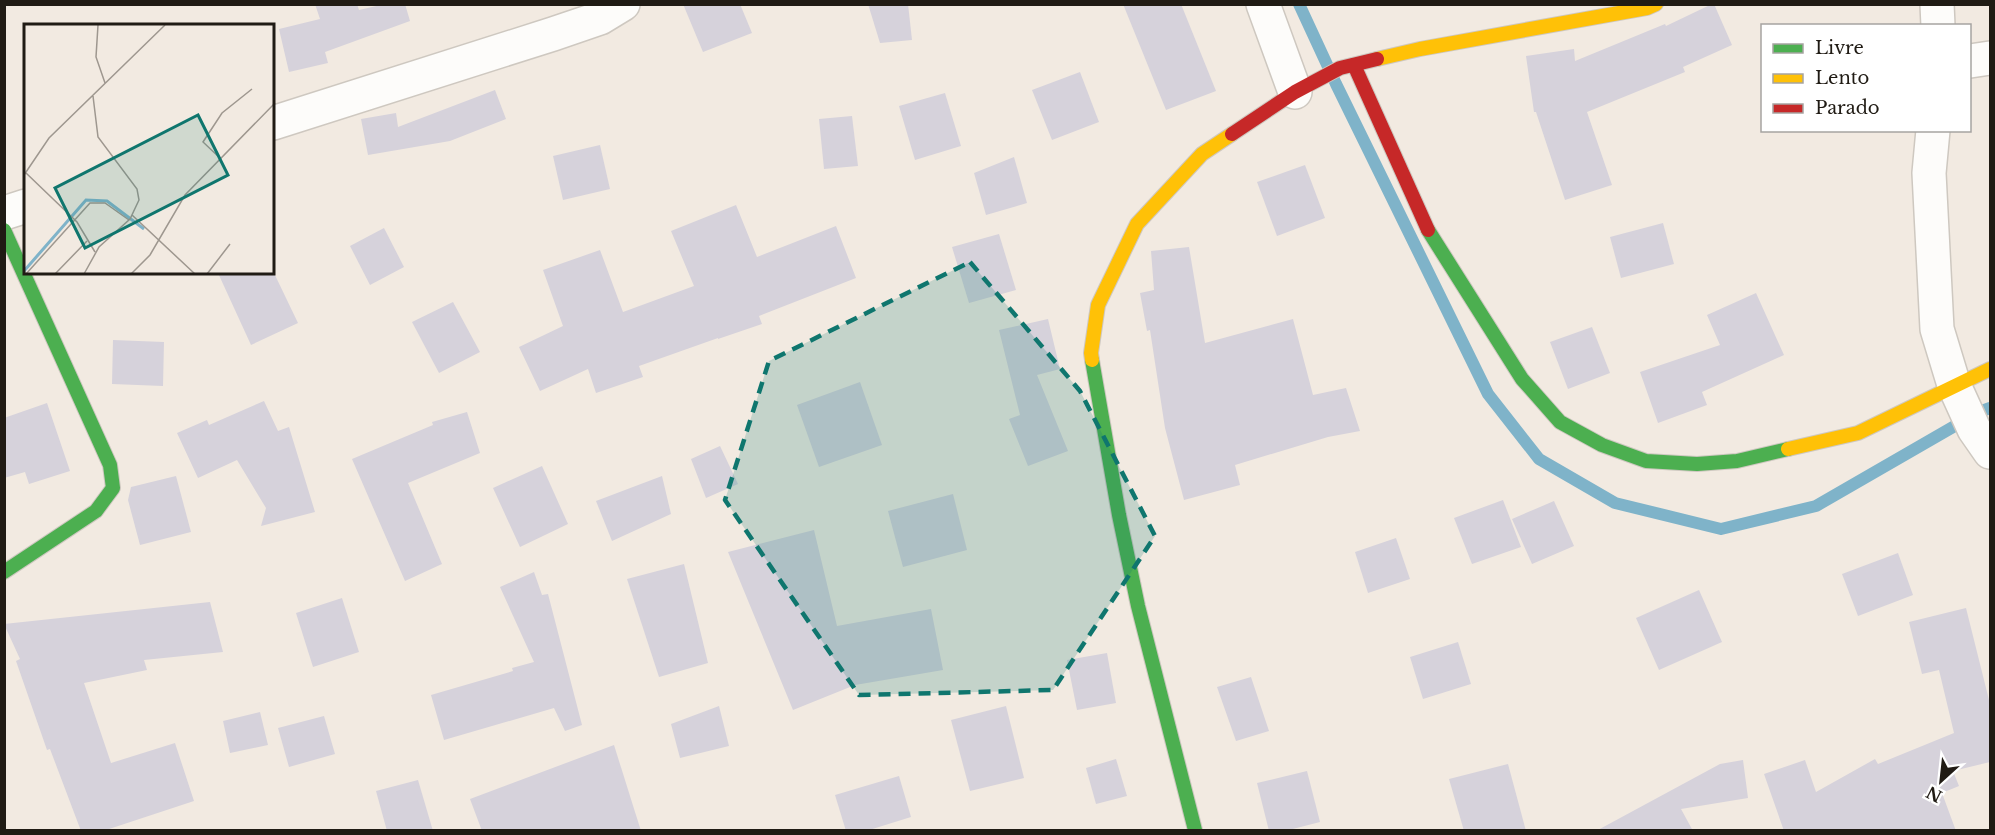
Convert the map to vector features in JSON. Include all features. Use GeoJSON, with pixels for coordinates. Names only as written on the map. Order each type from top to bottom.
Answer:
{"type":"FeatureCollection","features":[{"type":"Feature","properties":{"kind":"street"},"geometry":{"type":"LineString","coordinates":[[274,123],[553,34],[600,18],[623,4]]}},
{"type":"Feature","properties":{"kind":"street"},"geometry":{"type":"LineString","coordinates":[[1263,4],[1303,86]]}},
{"type":"Feature","properties":{"kind":"street"},"geometry":{"type":"LineString","coordinates":[[1195,831],[1138,606],[1119,515],[1091,353],[1098,305],[1137,224],[1202,154],[1303,86],[1347,66],[1420,49],[1647,8],[1656,4]]}},
{"type":"Feature","properties":{"kind":"street"},"geometry":{"type":"LineString","coordinates":[[1937,4],[1938,24]]}},
{"type":"Feature","properties":{"kind":"street"},"geometry":{"type":"LineString","coordinates":[[1971,61],[1990,58]]}},
{"type":"Feature","properties":{"kind":"street"},"geometry":{"type":"LineString","coordinates":[[1347,66],[1428,230],[1522,379],[1560,422],[1568,427],[1646,462],[1697,464],[1737,462],[1858,432],[1971,418]]}},
{"type":"Feature","properties":{"kind":"street"},"geometry":{"type":"LineString","coordinates":[[1933,132],[1929,173],[1937,329],[1971,418]]}},
{"type":"Feature","properties":{"kind":"street"},"geometry":{"type":"LineString","coordinates":[[4,213],[24,207]]}},
{"type":"Feature","properties":{"kind":"street"},"geometry":{"type":"LineString","coordinates":[[4,230],[110,465],[113,488],[96,511],[4,572]]}},
{"type":"Feature","properties":{"kind":"street"},"geometry":{"type":"LineString","coordinates":[[1971,418],[1990,369]]}},
{"type":"Feature","properties":{"kind":"highlighted area"},"geometry":{"type":"Polygon","coordinates":[[[970,262],[1080,391],[1155,536],[1053,690],[859,695],[725,500],[769,361],[970,262]]]}},
{"type":"Feature","properties":{"kind":"building"},"geometry":{"type":"Polygon","coordinates":[[[315,4],[357,4],[359,10],[385,4],[405,4],[410,21],[325,52],[328,63],[289,72],[279,29],[320,19],[315,4]]]}},
{"type":"Feature","properties":{"kind":"building"},"geometry":{"type":"Polygon","coordinates":[[[683,4],[740,4],[752,33],[703,52],[683,4]]]}},
{"type":"Feature","properties":{"kind":"building"},"geometry":{"type":"Polygon","coordinates":[[[868,4],[908,4],[912,40],[880,43],[868,4]]]}},
{"type":"Feature","properties":{"kind":"building"},"geometry":{"type":"Polygon","coordinates":[[[1123,4],[1181,4],[1216,91],[1166,110],[1123,4]]]}},
{"type":"Feature","properties":{"kind":"building"},"geometry":{"type":"Polygon","coordinates":[[[1712,4],[1732,45],[1683,67],[1685,72],[1587,112],[1612,185],[1565,200],[1536,112],[1534,112],[1526,56],[1574,49],[1575,61],[1665,24],[1666,26],[1712,4]]]}},
{"type":"Feature","properties":{"kind":"building"},"geometry":{"type":"Polygon","coordinates":[[[1080,72],[1099,122],[1052,140],[1032,90],[1080,72]]]}},
{"type":"Feature","properties":{"kind":"building"},"geometry":{"type":"Polygon","coordinates":[[[495,90],[506,119],[450,141],[368,155],[361,119],[396,113],[398,127],[495,90]]]}},
{"type":"Feature","properties":{"kind":"building"},"geometry":{"type":"Polygon","coordinates":[[[945,93],[961,146],[915,160],[899,106],[945,93]]]}},
{"type":"Feature","properties":{"kind":"building"},"geometry":{"type":"Polygon","coordinates":[[[852,116],[858,166],[824,169],[819,119],[852,116]]]}},
{"type":"Feature","properties":{"kind":"building"},"geometry":{"type":"Polygon","coordinates":[[[600,145],[610,189],[563,200],[553,156],[600,145]]]}},
{"type":"Feature","properties":{"kind":"building"},"geometry":{"type":"Polygon","coordinates":[[[1014,157],[1027,203],[986,215],[974,173],[1014,157]]]}},
{"type":"Feature","properties":{"kind":"building"},"geometry":{"type":"Polygon","coordinates":[[[1305,165],[1325,218],[1277,236],[1257,182],[1305,165]]]}},
{"type":"Feature","properties":{"kind":"building"},"geometry":{"type":"Polygon","coordinates":[[[736,205],[757,257],[836,226],[856,278],[759,316],[762,324],[639,366],[643,377],[596,393],[588,369],[540,391],[519,347],[563,326],[543,270],[600,250],[623,312],[694,286],[671,231],[736,205]]]}},
{"type":"Feature","properties":{"kind":"building"},"geometry":{"type":"Polygon","coordinates":[[[1663,223],[1674,264],[1621,278],[1610,237],[1663,223]]]}},
{"type":"Feature","properties":{"kind":"building"},"geometry":{"type":"Polygon","coordinates":[[[384,228],[404,267],[370,285],[350,246],[384,228]]]}},
{"type":"Feature","properties":{"kind":"building"},"geometry":{"type":"Polygon","coordinates":[[[999,234],[1016,290],[969,303],[952,247],[999,234]]]}},
{"type":"Feature","properties":{"kind":"building"},"geometry":{"type":"Polygon","coordinates":[[[1189,247],[1205,343],[1293,319],[1313,395],[1346,388],[1360,431],[1328,437],[1235,465],[1240,485],[1184,500],[1165,428],[1150,330],[1147,331],[1140,293],[1154,290],[1151,251],[1189,247]]]}},
{"type":"Feature","properties":{"kind":"building"},"geometry":{"type":"Polygon","coordinates":[[[274,273],[298,323],[251,345],[218,274],[274,273]]]}},
{"type":"Feature","properties":{"kind":"building"},"geometry":{"type":"Polygon","coordinates":[[[1756,293],[1784,355],[1702,392],[1707,405],[1658,423],[1640,372],[1720,345],[1707,315],[1756,293]]]}},
{"type":"Feature","properties":{"kind":"building"},"geometry":{"type":"Polygon","coordinates":[[[453,302],[480,352],[439,373],[412,322],[453,302]]]}},
{"type":"Feature","properties":{"kind":"building"},"geometry":{"type":"Polygon","coordinates":[[[1048,319],[1060,369],[1037,375],[1068,451],[1028,466],[1009,419],[1020,415],[999,330],[1048,319]]]}},
{"type":"Feature","properties":{"kind":"building"},"geometry":{"type":"Polygon","coordinates":[[[1592,327],[1610,373],[1568,389],[1550,342],[1592,327]]]}},
{"type":"Feature","properties":{"kind":"building"},"geometry":{"type":"Polygon","coordinates":[[[113,340],[164,342],[163,386],[112,384],[113,340]]]}},
{"type":"Feature","properties":{"kind":"building"},"geometry":{"type":"Polygon","coordinates":[[[860,382],[882,445],[819,467],[797,405],[860,382]]]}},
{"type":"Feature","properties":{"kind":"building"},"geometry":{"type":"Polygon","coordinates":[[[264,401],[278,431],[289,427],[315,512],[261,526],[266,508],[237,460],[198,478],[177,433],[207,420],[209,425],[264,401]]]}},
{"type":"Feature","properties":{"kind":"building"},"geometry":{"type":"Polygon","coordinates":[[[47,403],[70,471],[29,484],[25,472],[4,478],[4,418],[47,403]]]}},
{"type":"Feature","properties":{"kind":"building"},"geometry":{"type":"Polygon","coordinates":[[[467,412],[480,453],[408,483],[442,564],[405,581],[352,459],[433,425],[432,422],[467,412]]]}},
{"type":"Feature","properties":{"kind":"building"},"geometry":{"type":"Polygon","coordinates":[[[720,446],[738,484],[706,498],[691,459],[720,446]]]}},
{"type":"Feature","properties":{"kind":"building"},"geometry":{"type":"Polygon","coordinates":[[[542,466],[568,524],[520,547],[493,488],[542,466]]]}},
{"type":"Feature","properties":{"kind":"building"},"geometry":{"type":"Polygon","coordinates":[[[176,476],[191,532],[140,545],[128,500],[131,487],[176,476]]]}},
{"type":"Feature","properties":{"kind":"building"},"geometry":{"type":"Polygon","coordinates":[[[662,476],[671,514],[612,541],[596,501],[662,476]]]}},
{"type":"Feature","properties":{"kind":"building"},"geometry":{"type":"Polygon","coordinates":[[[953,494],[967,550],[903,567],[888,511],[953,494]]]}},
{"type":"Feature","properties":{"kind":"building"},"geometry":{"type":"Polygon","coordinates":[[[1503,500],[1521,547],[1472,564],[1454,518],[1503,500]]]}},
{"type":"Feature","properties":{"kind":"building"},"geometry":{"type":"Polygon","coordinates":[[[1554,501],[1574,546],[1532,564],[1512,519],[1554,501]]]}},
{"type":"Feature","properties":{"kind":"building"},"geometry":{"type":"Polygon","coordinates":[[[814,530],[837,626],[931,609],[943,670],[855,685],[793,710],[728,552],[814,530]]]}},
{"type":"Feature","properties":{"kind":"building"},"geometry":{"type":"Polygon","coordinates":[[[1396,538],[1410,579],[1368,593],[1355,552],[1396,538]]]}},
{"type":"Feature","properties":{"kind":"building"},"geometry":{"type":"Polygon","coordinates":[[[1898,553],[1913,595],[1858,616],[1842,574],[1898,553]]]}},
{"type":"Feature","properties":{"kind":"building"},"geometry":{"type":"Polygon","coordinates":[[[684,564],[708,663],[659,677],[627,579],[684,564]]]}},
{"type":"Feature","properties":{"kind":"building"},"geometry":{"type":"Polygon","coordinates":[[[534,572],[542,595],[548,594],[582,725],[565,731],[554,708],[444,740],[431,695],[513,671],[512,668],[534,662],[500,587],[534,572]]]}},
{"type":"Feature","properties":{"kind":"building"},"geometry":{"type":"Polygon","coordinates":[[[1699,590],[1722,642],[1659,670],[1636,618],[1699,590]]]}},
{"type":"Feature","properties":{"kind":"building"},"geometry":{"type":"Polygon","coordinates":[[[342,598],[359,652],[313,667],[296,613],[342,598]]]}},
{"type":"Feature","properties":{"kind":"building"},"geometry":{"type":"Polygon","coordinates":[[[210,602],[223,652],[144,660],[147,670],[84,683],[111,763],[175,743],[194,801],[103,831],[81,831],[50,749],[47,750],[16,661],[20,659],[4,624],[210,602]]]}},
{"type":"Feature","properties":{"kind":"building"},"geometry":{"type":"Polygon","coordinates":[[[1966,608],[1990,704],[1990,762],[1953,771],[1959,786],[1942,793],[1956,831],[1784,831],[1764,774],[1805,760],[1816,792],[1875,759],[1878,764],[1954,733],[1939,670],[1922,674],[1909,622],[1966,608]]]}},
{"type":"Feature","properties":{"kind":"building"},"geometry":{"type":"Polygon","coordinates":[[[1458,642],[1471,684],[1423,699],[1410,657],[1458,642]]]}},
{"type":"Feature","properties":{"kind":"building"},"geometry":{"type":"Polygon","coordinates":[[[1107,653],[1116,703],[1077,710],[1067,660],[1107,653]]]}},
{"type":"Feature","properties":{"kind":"building"},"geometry":{"type":"Polygon","coordinates":[[[1251,677],[1269,731],[1236,741],[1217,687],[1251,677]]]}},
{"type":"Feature","properties":{"kind":"building"},"geometry":{"type":"Polygon","coordinates":[[[719,706],[729,746],[680,758],[671,724],[719,706]]]}},
{"type":"Feature","properties":{"kind":"building"},"geometry":{"type":"Polygon","coordinates":[[[1006,706],[1024,778],[970,791],[951,720],[1006,706]]]}},
{"type":"Feature","properties":{"kind":"building"},"geometry":{"type":"Polygon","coordinates":[[[260,712],[268,745],[230,753],[223,721],[260,712]]]}},
{"type":"Feature","properties":{"kind":"building"},"geometry":{"type":"Polygon","coordinates":[[[324,716],[335,754],[289,767],[278,728],[324,716]]]}},
{"type":"Feature","properties":{"kind":"building"},"geometry":{"type":"Polygon","coordinates":[[[614,745],[641,831],[482,831],[470,799],[614,745]]]}},
{"type":"Feature","properties":{"kind":"building"},"geometry":{"type":"Polygon","coordinates":[[[1116,759],[1127,796],[1096,804],[1086,768],[1116,759]]]}},
{"type":"Feature","properties":{"kind":"building"},"geometry":{"type":"Polygon","coordinates":[[[1743,760],[1748,798],[1681,809],[1693,831],[1596,831],[1720,764],[1743,760]]]}},
{"type":"Feature","properties":{"kind":"building"},"geometry":{"type":"Polygon","coordinates":[[[1508,764],[1526,831],[1464,831],[1449,779],[1508,764]]]}},
{"type":"Feature","properties":{"kind":"building"},"geometry":{"type":"Polygon","coordinates":[[[1307,771],[1320,822],[1285,831],[1269,831],[1257,783],[1307,771]]]}},
{"type":"Feature","properties":{"kind":"building"},"geometry":{"type":"Polygon","coordinates":[[[899,776],[911,817],[866,831],[846,831],[835,795],[899,776]]]}},
{"type":"Feature","properties":{"kind":"building"},"geometry":{"type":"Polygon","coordinates":[[[418,780],[433,831],[387,831],[376,791],[418,780]]]}},
{"type":"Feature","properties":{"kind":"waterway"},"geometry":{"type":"LineString","coordinates":[[1299,4],[1488,394],[1539,459],[1615,503],[1721,529],[1816,506],[1979,412],[1990,408]]}},
{"type":"Feature","properties":{"kind":"traffic: fast"},"geometry":{"type":"LineString","coordinates":[[4,230],[110,465],[113,488],[96,511],[4,572]]}},
{"type":"Feature","properties":{"kind":"traffic: fast"},"geometry":{"type":"LineString","coordinates":[[1428,230],[1522,379],[1560,422],[1602,445],[1646,461],[1697,464],[1737,461],[1788,449]]}},
{"type":"Feature","properties":{"kind":"traffic: fast"},"geometry":{"type":"LineString","coordinates":[[1092,360],[1119,515],[1138,606],[1195,830]]}},
{"type":"Feature","properties":{"kind":"traffic: slow"},"geometry":{"type":"LineString","coordinates":[[1377,59],[1420,49],[1647,8],[1656,4]]}},
{"type":"Feature","properties":{"kind":"traffic: slow"},"geometry":{"type":"LineString","coordinates":[[1092,360],[1098,305],[1137,224],[1202,154],[1232,134]]}},
{"type":"Feature","properties":{"kind":"traffic: slow"},"geometry":{"type":"LineString","coordinates":[[1788,449],[1858,433],[1990,369]]}},
{"type":"Feature","properties":{"kind":"traffic: jam"},"geometry":{"type":"LineString","coordinates":[[1232,134],[1295,92],[1340,68],[1377,59]]}},
{"type":"Feature","properties":{"kind":"traffic: jam"},"geometry":{"type":"LineString","coordinates":[[1354,65],[1428,230]]}}]}
